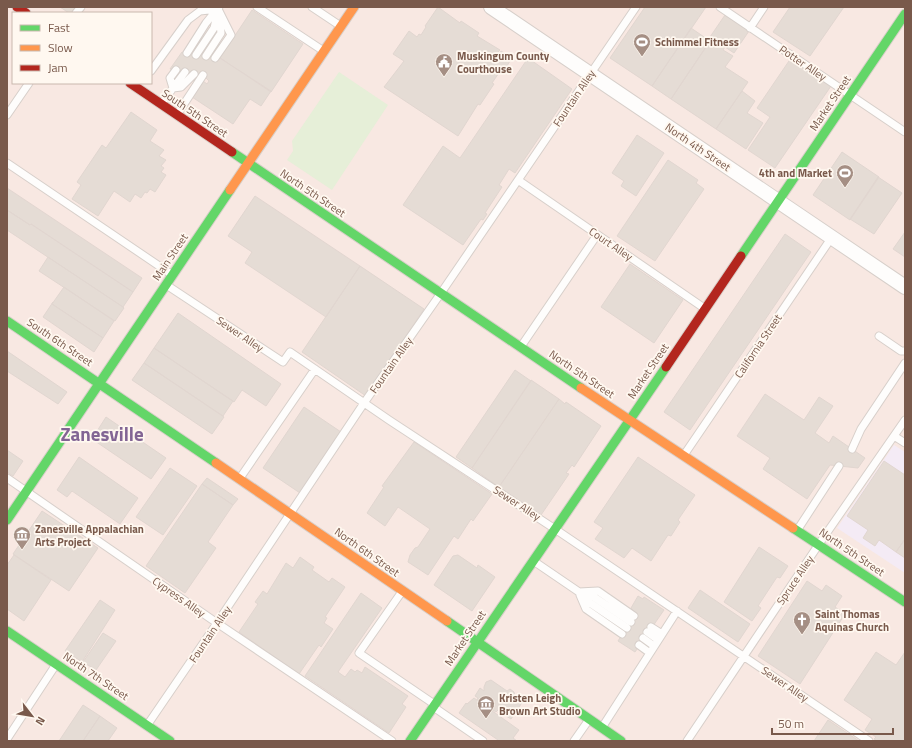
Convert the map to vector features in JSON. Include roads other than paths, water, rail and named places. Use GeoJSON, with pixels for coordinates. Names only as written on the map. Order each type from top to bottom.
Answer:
{"type":"FeatureCollection","features":[{"type":"Feature","properties":{"kind":"main road","name":"Main Street"},"geometry":{"type":"LineString","coordinates":[[7,520],[247,163],[354,7]]}},
{"type":"Feature","properties":{"kind":"main road","name":"Market Street"},"geometry":{"type":"LineString","coordinates":[[410,741],[905,14]]}},
{"type":"Feature","properties":{"kind":"main road","name":"South 5th Street"},"geometry":{"type":"LineString","coordinates":[[141,86],[162,105],[247,163]]}},
{"type":"Feature","properties":{"kind":"main road","name":"North 5th Street"},"geometry":{"type":"LineString","coordinates":[[247,163],[629,420],[905,602]]}},
{"type":"Feature","properties":{"kind":"main road","name":"South 6th Street"},"geometry":{"type":"LineString","coordinates":[[7,321],[100,383]]}},
{"type":"Feature","properties":{"kind":"main road","name":"North 6th Street"},"geometry":{"type":"LineString","coordinates":[[100,383],[239,480],[602,727],[620,741]]}},
{"type":"Feature","properties":{"kind":"main road","name":"North 7th Street"},"geometry":{"type":"LineString","coordinates":[[7,631],[170,741]]}},
{"type":"Feature","properties":{"kind":"street","name":"North 4th Street"},"geometry":{"type":"LineString","coordinates":[[491,7],[905,287]]}},
{"type":"Feature","properties":{"kind":"street"},"geometry":{"type":"LineString","coordinates":[[145,741],[150,727]]}},
{"type":"Feature","properties":{"kind":"lane"},"geometry":{"type":"LineString","coordinates":[[257,7],[324,51]]}},
{"type":"Feature","properties":{"kind":"lane"},"geometry":{"type":"LineString","coordinates":[[312,7],[341,26]]}},
{"type":"Feature","properties":{"kind":"lane","name":"Fountain Alley"},"geometry":{"type":"LineString","coordinates":[[150,727],[217,623],[364,403],[636,7]]}},
{"type":"Feature","properties":{"kind":"lane","name":"Potter Alley"},"geometry":{"type":"LineString","coordinates":[[720,7],[905,132]]}},
{"type":"Feature","properties":{"kind":"lane"},"geometry":{"type":"LineString","coordinates":[[750,28],[764,7]]}},
{"type":"Feature","properties":{"kind":"lane"},"geometry":{"type":"LineString","coordinates":[[187,53],[206,23],[219,8]]}},
{"type":"Feature","properties":{"kind":"lane"},"geometry":{"type":"LineString","coordinates":[[196,55],[214,28],[219,8]]}},
{"type":"Feature","properties":{"kind":"lane"},"geometry":{"type":"LineString","coordinates":[[206,56],[221,33],[219,8]]}},
{"type":"Feature","properties":{"kind":"lane"},"geometry":{"type":"LineString","coordinates":[[215,58],[231,35],[219,8]]}},
{"type":"Feature","properties":{"kind":"lane"},"geometry":{"type":"LineString","coordinates":[[152,70],[188,20],[200,11],[219,8]]}},
{"type":"Feature","properties":{"kind":"lane"},"geometry":{"type":"LineString","coordinates":[[173,88],[170,78],[176,70]]}},
{"type":"Feature","properties":{"kind":"lane"},"geometry":{"type":"LineString","coordinates":[[162,105],[185,72]]}},
{"type":"Feature","properties":{"kind":"lane"},"geometry":{"type":"LineString","coordinates":[[173,88],[181,87],[194,74]]}},
{"type":"Feature","properties":{"kind":"lane"},"geometry":{"type":"LineString","coordinates":[[177,115],[203,76]]}},
{"type":"Feature","properties":{"kind":"lane"},"geometry":{"type":"LineString","coordinates":[[7,115],[28,84]]}},
{"type":"Feature","properties":{"kind":"lane"},"geometry":{"type":"LineString","coordinates":[[7,163],[173,275]]}},
{"type":"Feature","properties":{"kind":"lane","name":"Court Alley"},"geometry":{"type":"LineString","coordinates":[[518,180],[704,308]]}},
{"type":"Feature","properties":{"kind":"lane"},"geometry":{"type":"LineString","coordinates":[[521,347],[597,235]]}},
{"type":"Feature","properties":{"kind":"lane","name":"California Street"},"geometry":{"type":"LineString","coordinates":[[684,455],[832,237]]}},
{"type":"Feature","properties":{"kind":"lane","name":"Sewer Alley"},"geometry":{"type":"LineString","coordinates":[[166,285],[283,362],[290,352],[364,403],[555,528],[869,741]]}},
{"type":"Feature","properties":{"kind":"lane"},"geometry":{"type":"LineString","coordinates":[[879,336],[901,351],[905,351]]}},
{"type":"Feature","properties":{"kind":"lane"},"geometry":{"type":"LineString","coordinates":[[852,449],[862,429],[905,363]]}},
{"type":"Feature","properties":{"kind":"lane"},"geometry":{"type":"LineString","coordinates":[[239,480],[315,369]]}},
{"type":"Feature","properties":{"kind":"lane","name":"Spruce Alley"},"geometry":{"type":"LineString","coordinates":[[687,741],[819,544],[905,420]]}},
{"type":"Feature","properties":{"kind":"lane"},"geometry":{"type":"LineString","coordinates":[[894,436],[905,443]]}},
{"type":"Feature","properties":{"kind":"lane"},"geometry":{"type":"LineString","coordinates":[[797,530],[839,466]]}},
{"type":"Feature","properties":{"kind":"lane","name":"Cypress Alley"},"geometry":{"type":"LineString","coordinates":[[7,478],[217,623],[392,741]]}},
{"type":"Feature","properties":{"kind":"lane"},"geometry":{"type":"LineString","coordinates":[[533,561],[578,592],[590,603],[631,622],[598,591],[578,592]]}},
{"type":"Feature","properties":{"kind":"lane"},"geometry":{"type":"LineString","coordinates":[[402,591],[359,653],[483,741]]}},
{"type":"Feature","properties":{"kind":"lane"},"geometry":{"type":"LineString","coordinates":[[578,592],[586,609],[622,634]]}},
{"type":"Feature","properties":{"kind":"lane"},"geometry":{"type":"LineString","coordinates":[[602,727],[677,611]]}},
{"type":"Feature","properties":{"kind":"lane"},"geometry":{"type":"LineString","coordinates":[[658,640],[647,632],[658,640]]}},
{"type":"Feature","properties":{"kind":"lane"},"geometry":{"type":"LineString","coordinates":[[639,645],[650,653]]}},
{"type":"Feature","properties":{"kind":"lane"},"geometry":{"type":"LineString","coordinates":[[7,739],[57,664]]}},
{"type":"Feature","properties":{"kind":"lane"},"geometry":{"type":"LineString","coordinates":[[574,741],[590,719]]}},
{"type":"Feature","properties":{"kind":"place","name":"Schimmel Fitness"},"geometry":{"type":"Point","coordinates":[642,57]}},
{"type":"Feature","properties":{"kind":"place","name":"Muskingum County Courthouse"},"geometry":{"type":"Point","coordinates":[444,77]}},
{"type":"Feature","properties":{"kind":"place","name":"4th and Market"},"geometry":{"type":"Point","coordinates":[845,188]}},
{"type":"Feature","properties":{"kind":"place","name":"Zanesville Appalachian Arts Project"},"geometry":{"type":"Point","coordinates":[22,550]}},
{"type":"Feature","properties":{"kind":"place","name":"Saint Thomas Aquinas Church"},"geometry":{"type":"Point","coordinates":[802,635]}},
{"type":"Feature","properties":{"kind":"place","name":"Kristen Leigh Brown Art Studio"},"geometry":{"type":"Point","coordinates":[486,719]}},
{"type":"Feature","properties":{"kind":"district","name":"Zanesville"},"geometry":{"type":"Point","coordinates":[102,433]}}]}
